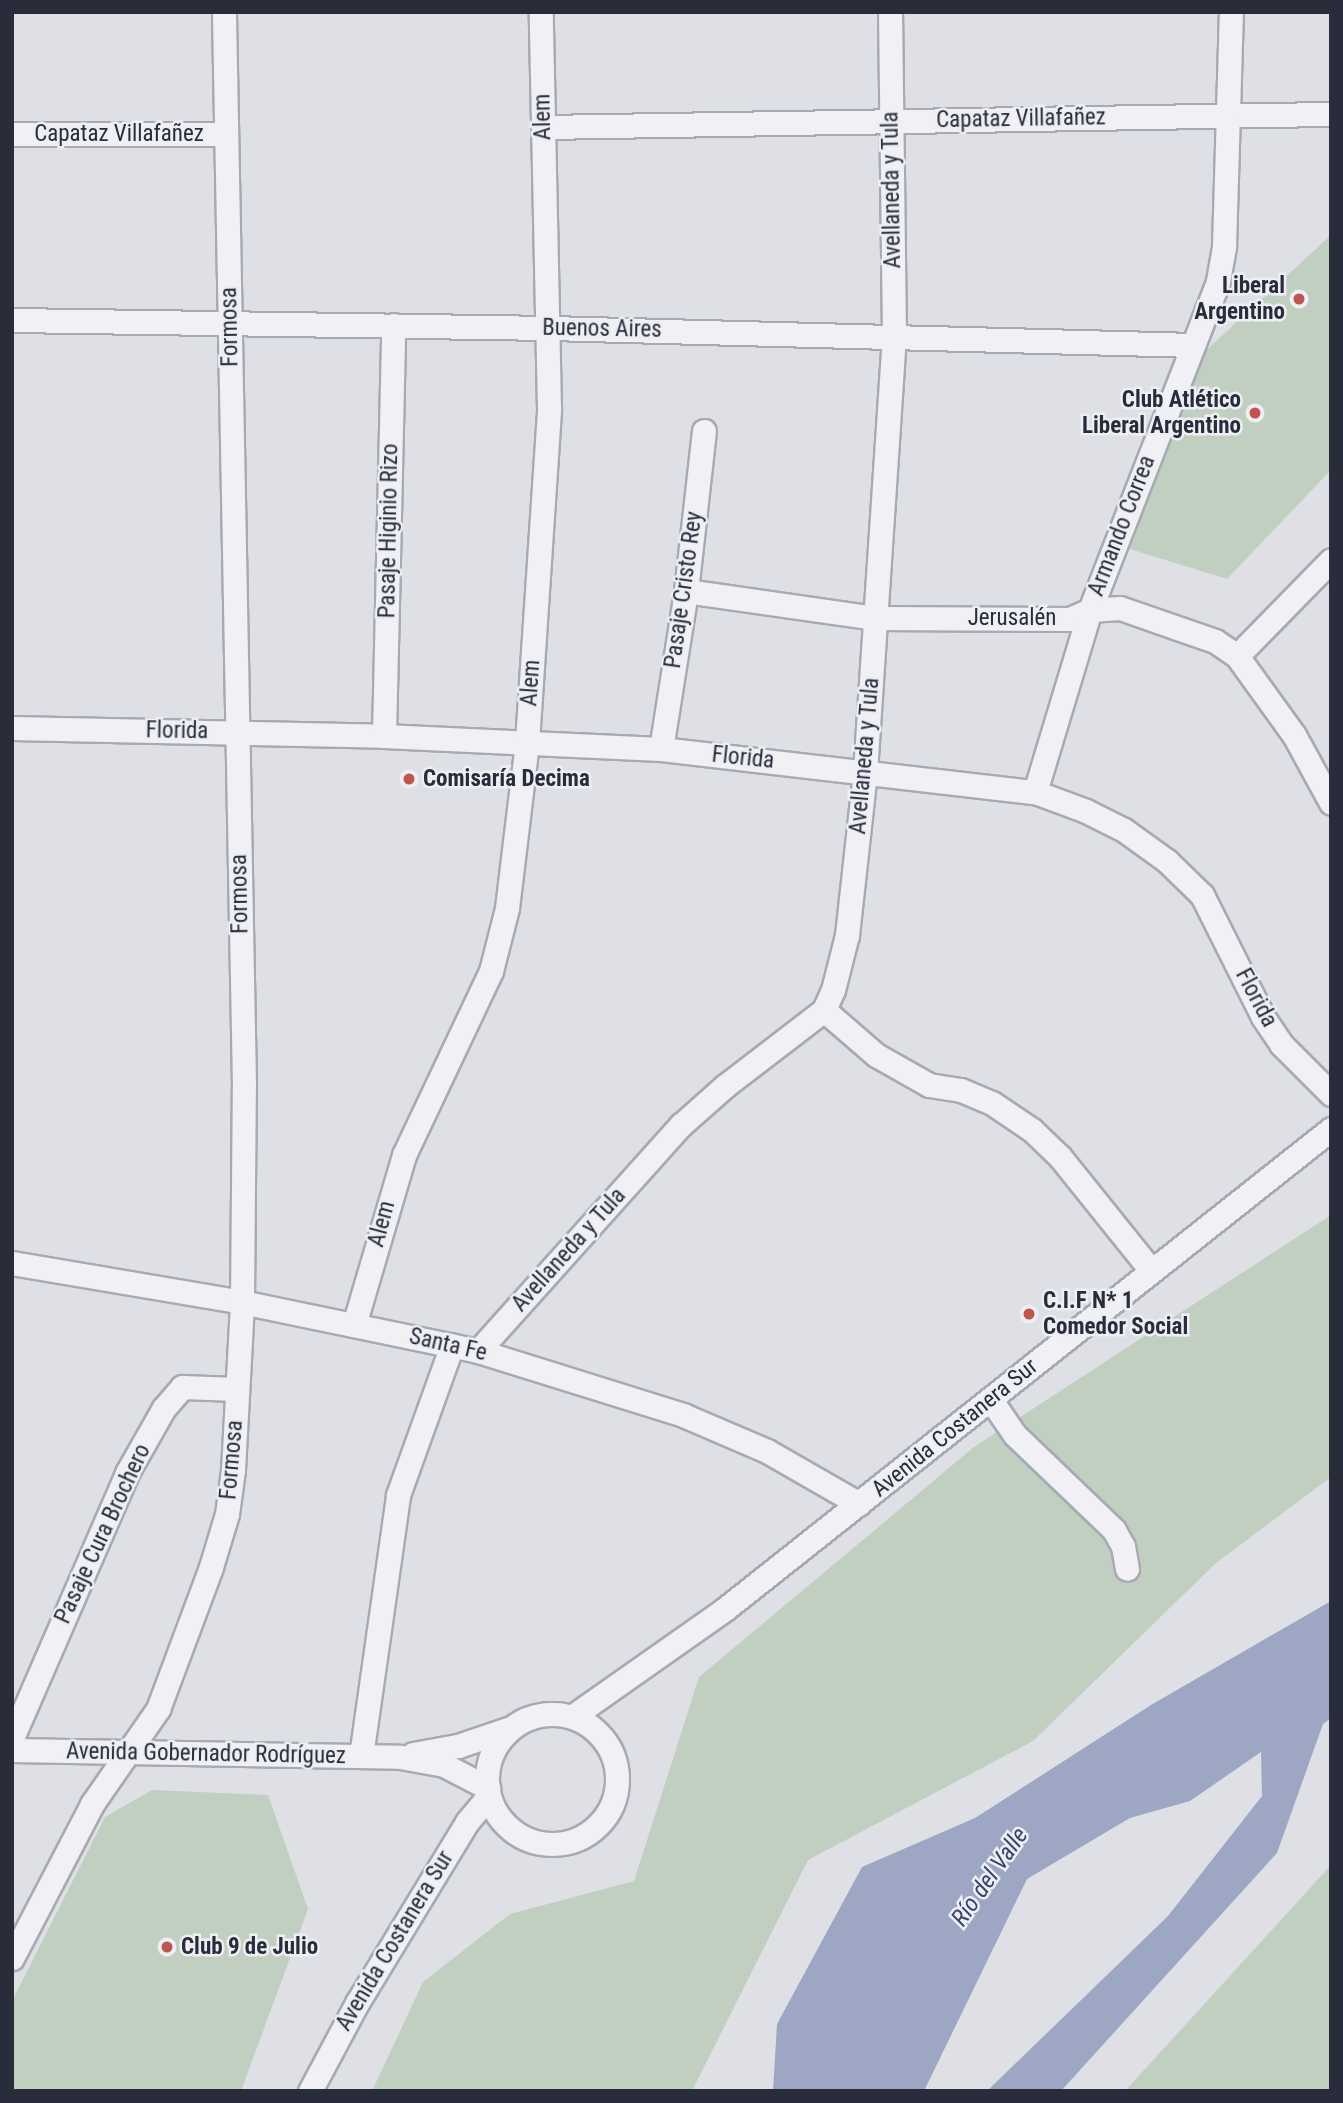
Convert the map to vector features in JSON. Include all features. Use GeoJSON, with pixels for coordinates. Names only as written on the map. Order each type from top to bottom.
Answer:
{"type":"FeatureCollection","features":[{"type":"Feature","properties":{"kind":"street","name":"Formosa"},"geometry":{"type":"LineString","coordinates":[[12,1958],[92,1804],[158,1709],[219,1540],[227,1514],[233,1470],[242,1302],[244,1085],[224,12]]}},
{"type":"Feature","properties":{"kind":"street","name":"Alem"},"geometry":{"type":"LineString","coordinates":[[354,1325],[404,1155],[491,971],[507,908],[527,743],[550,409],[541,12]]}},
{"type":"Feature","properties":{"kind":"street","name":"Avellaneda y Tula"},"geometry":{"type":"LineString","coordinates":[[478,1351],[681,1125],[724,1086],[824,1010],[833,990],[847,935],[865,772],[894,336],[890,12]]}},
{"type":"Feature","properties":{"kind":"street","name":"Armando Correa"},"geometry":{"type":"LineString","coordinates":[[1035,792],[1090,610],[1218,281],[1224,246],[1231,12]]}},
{"type":"Feature","properties":{"kind":"street","name":"Capataz Villafañez"},"geometry":{"type":"LineString","coordinates":[[543,127],[1331,114]]}},
{"type":"Feature","properties":{"kind":"street","name":"Capataz Villafañez"},"geometry":{"type":"LineString","coordinates":[[12,134],[226,134]]}},
{"type":"Feature","properties":{"kind":"street","name":"Buenos Aires"},"geometry":{"type":"LineString","coordinates":[[12,320],[549,328],[1192,345]]}},
{"type":"Feature","properties":{"kind":"street","name":"Pasaje Higinio Rizo"},"geometry":{"type":"LineString","coordinates":[[384,736],[393,325]]}},
{"type":"Feature","properties":{"kind":"street","name":"Pasaje Cristo Rey"},"geometry":{"type":"LineString","coordinates":[[661,749],[686,591],[704,431]]}},
{"type":"Feature","properties":{"kind":"street"},"geometry":{"type":"LineString","coordinates":[[1237,656],[1331,560]]}},
{"type":"Feature","properties":{"kind":"street","name":"Jerusalén"},"geometry":{"type":"LineString","coordinates":[[686,591],[876,618],[1069,618],[1090,610],[1120,608],[1215,641],[1237,656],[1294,735],[1331,803]]}},
{"type":"Feature","properties":{"kind":"street","name":"Florida"},"geometry":{"type":"LineString","coordinates":[[12,728],[384,736],[661,749],[1035,792],[1086,811],[1124,830],[1167,861],[1202,895],[1263,1017],[1282,1045],[1331,1094]]}},
{"type":"Feature","properties":{"kind":"street"},"geometry":{"type":"LineString","coordinates":[[824,1010],[876,1055],[929,1085],[961,1090],[992,1103],[1032,1130],[1059,1157],[1151,1270]]}},
{"type":"Feature","properties":{"kind":"street","name":"Avenida Costanera Sur"},"geometry":{"type":"LineString","coordinates":[[573,1716],[725,1609],[1331,1129]]}},
{"type":"Feature","properties":{"kind":"street","name":"Santa Fe"},"geometry":{"type":"LineString","coordinates":[[12,1263],[242,1302],[478,1351],[683,1415],[767,1451],[859,1504]]}},
{"type":"Feature","properties":{"kind":"street"},"geometry":{"type":"LineString","coordinates":[[361,1756],[398,1495],[452,1345]]}},
{"type":"Feature","properties":{"kind":"street","name":"Pasaje Cura Brochero"},"geometry":{"type":"LineString","coordinates":[[12,1738],[127,1473],[163,1408],[182,1387],[237,1389]]}},
{"type":"Feature","properties":{"kind":"street"},"geometry":{"type":"LineString","coordinates":[[991,1400],[1015,1435],[1114,1530],[1123,1546],[1127,1569]]}},
{"type":"Feature","properties":{"kind":"street"},"geometry":{"type":"LineString","coordinates":[[540,1714],[573,1716],[596,1730],[612,1751],[616,1764],[617,1791],[613,1804],[597,1826],[575,1840],[561,1843],[535,1842],[522,1837],[501,1820],[488,1792],[490,1758],[498,1741],[511,1728],[540,1714]]}},
{"type":"Feature","properties":{"kind":"street","name":"Avenida Gobernador Rodríguez"},"geometry":{"type":"LineString","coordinates":[[12,1750],[128,1754],[400,1756],[458,1746],[511,1728]]}},
{"type":"Feature","properties":{"kind":"street","name":"Avenida Gobernador Rodríguez"},"geometry":{"type":"LineString","coordinates":[[400,1756],[444,1765],[488,1792]]}},
{"type":"Feature","properties":{"kind":"street","name":"Avenida Costanera Sur"},"geometry":{"type":"LineString","coordinates":[[310,2091],[344,2026],[460,1833],[488,1792]]}},
{"type":"Feature","properties":{"kind":"green space","name":"Club Atlético Liberal Argentino"},"geometry":{"type":"Polygon","coordinates":[[[1331,235],[1331,470],[1227,579],[1130,549],[1199,357],[1331,235]]]}},
{"type":"Feature","properties":{"kind":"green space"},"geometry":{"type":"Polygon","coordinates":[[[1331,1215],[1331,1477],[1216,1563],[1033,1741],[808,1860],[692,2091],[372,2091],[423,1982],[510,1914],[634,1881],[699,1677],[974,1447],[1331,1215]]]}},
{"type":"Feature","properties":{"kind":"green space","name":"Club 9 de Julio"},"geometry":{"type":"Polygon","coordinates":[[[152,1790],[268,1795],[308,1909],[241,2091],[12,2091],[12,2001],[105,1817],[152,1790]]]}},
{"type":"Feature","properties":{"kind":"green space"},"geometry":{"type":"Polygon","coordinates":[[[1331,1865],[1331,2091],[1125,2091],[1331,1865]]]}},
{"type":"Feature","properties":{"kind":"water","name":"Río del Valle"},"geometry":{"type":"Polygon","coordinates":[[[1331,1601],[1331,1718],[1323,1724],[1277,1853],[1061,2091],[987,2091],[1168,1916],[1262,1796],[1261,1752],[1190,1801],[1130,1818],[1027,1879],[924,2091],[773,2091],[777,2024],[862,1867],[975,1818],[1151,1705],[1331,1601]]]}},
{"type":"Feature","properties":{"kind":"place","name":"Liberal Argentino"},"geometry":{"type":"Point","coordinates":[1299,299]}},
{"type":"Feature","properties":{"kind":"place","name":"Club Atlético Liberal Argentino"},"geometry":{"type":"Point","coordinates":[1255,413]}},
{"type":"Feature","properties":{"kind":"place","name":"Comisaría Decima"},"geometry":{"type":"Point","coordinates":[409,779]}},
{"type":"Feature","properties":{"kind":"place","name":"C.I.F N* 1 Comedor Social"},"geometry":{"type":"Point","coordinates":[1029,1314]}},
{"type":"Feature","properties":{"kind":"place","name":"Club 9 de Julio"},"geometry":{"type":"Point","coordinates":[167,1947]}}]}
